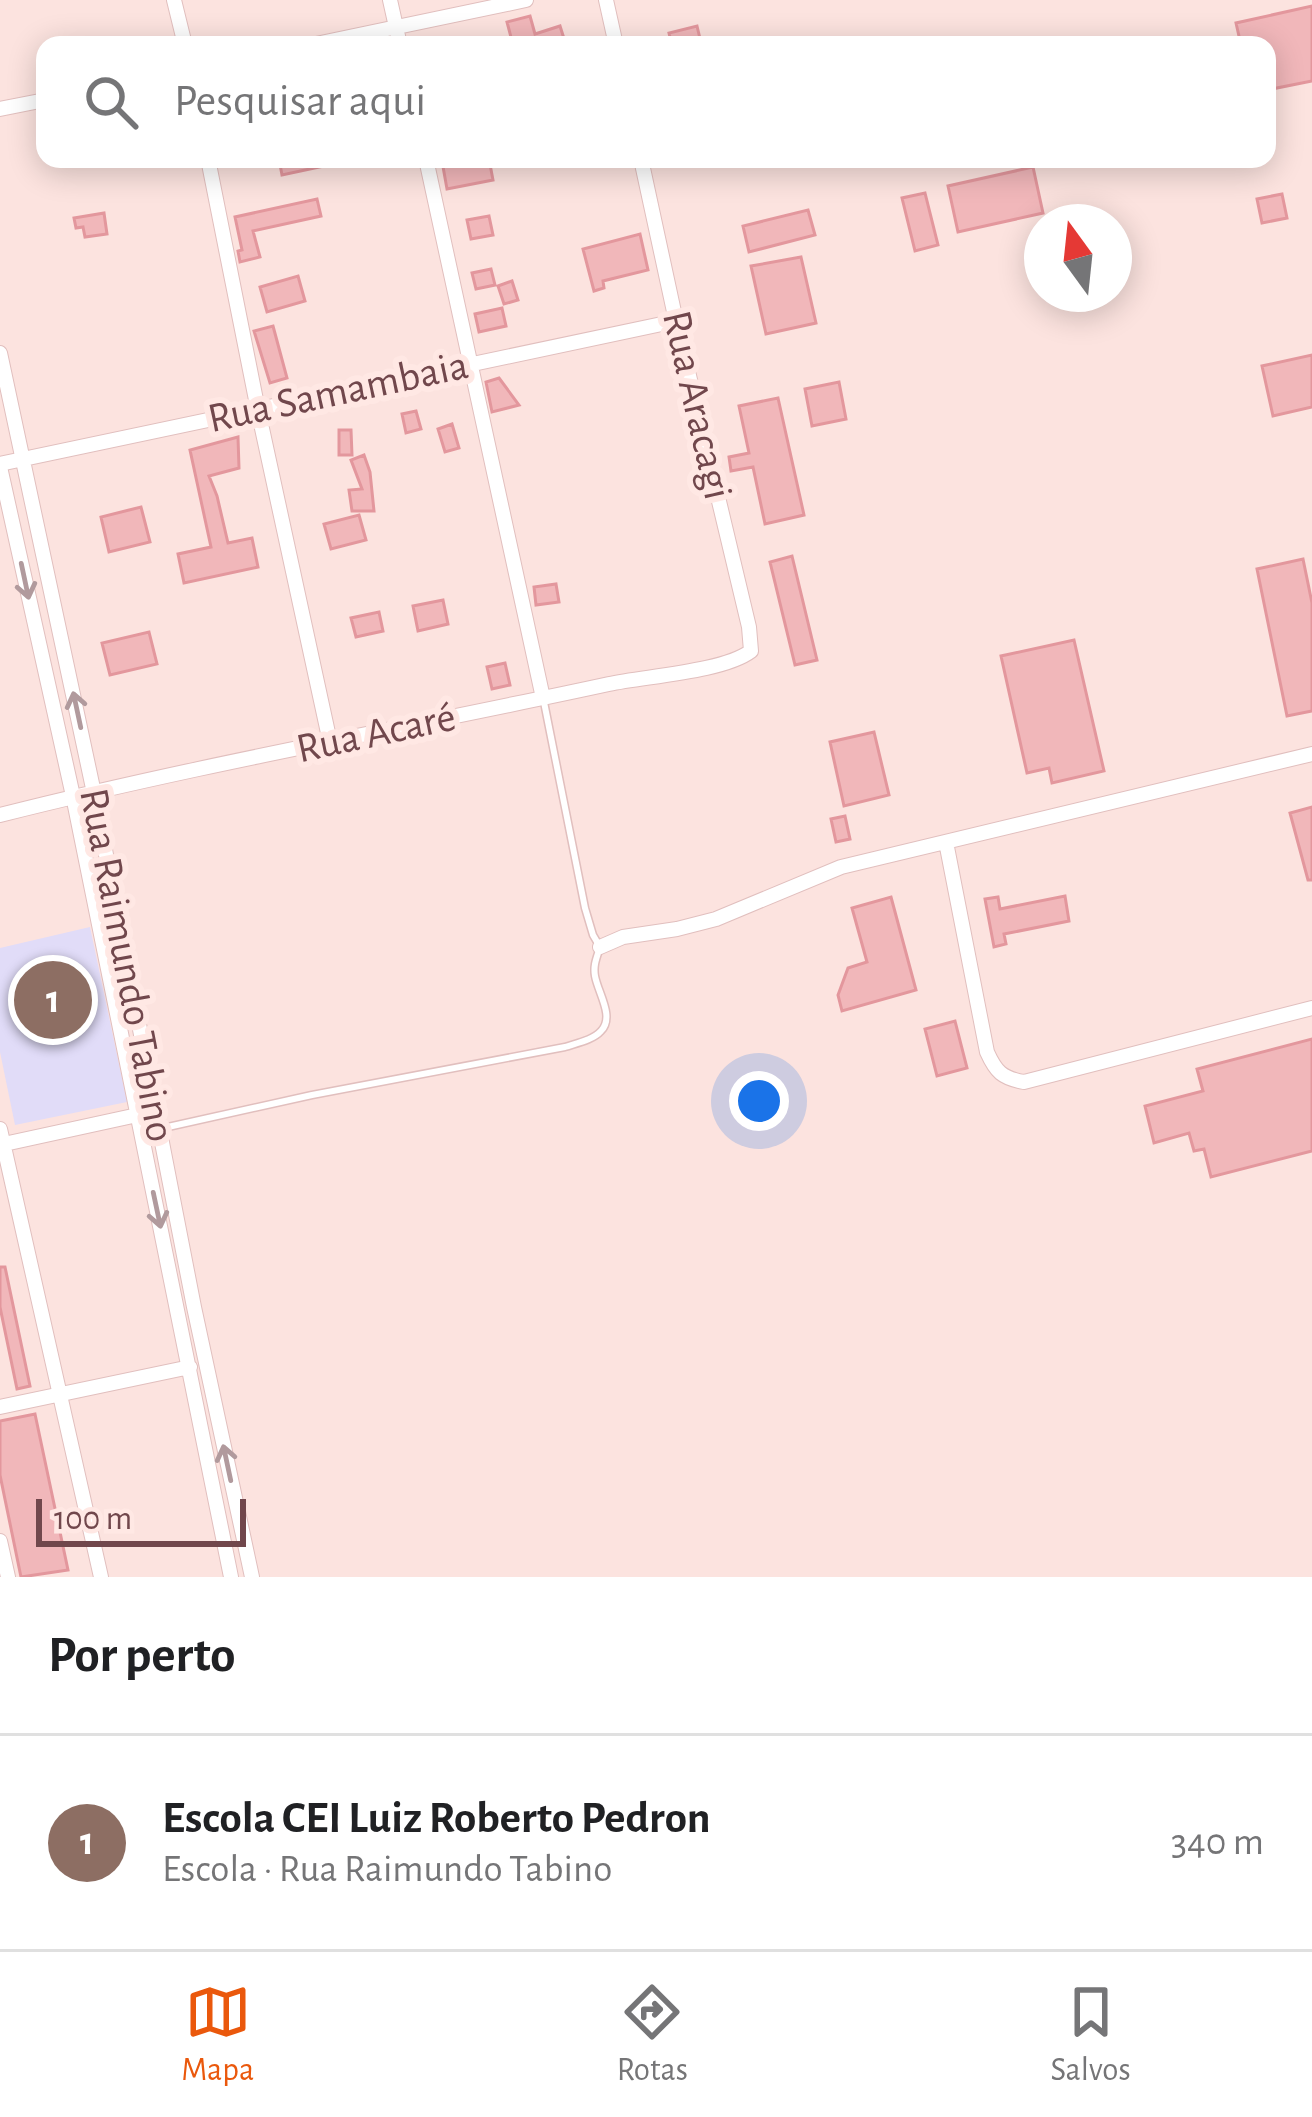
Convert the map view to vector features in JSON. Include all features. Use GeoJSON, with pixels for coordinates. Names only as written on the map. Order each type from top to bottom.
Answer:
{"type":"FeatureCollection","features":[{"type":"Feature","properties":{"kind":"street"},"geometry":{"type":"LineString","coordinates":[[174,0],[183,36]]}},
{"type":"Feature","properties":{"kind":"street"},"geometry":{"type":"LineString","coordinates":[[390,0],[398,36]]}},
{"type":"Feature","properties":{"kind":"street"},"geometry":{"type":"LineString","coordinates":[[356,36],[526,0]]}},
{"type":"Feature","properties":{"kind":"street"},"geometry":{"type":"LineString","coordinates":[[606,0],[614,36]]}},
{"type":"Feature","properties":{"kind":"street"},"geometry":{"type":"LineString","coordinates":[[0,109],[36,102]]}},
{"type":"Feature","properties":{"kind":"street"},"geometry":{"type":"LineString","coordinates":[[210,168],[330,742]]}},
{"type":"Feature","properties":{"kind":"street"},"geometry":{"type":"LineString","coordinates":[[428,168],[543,698]]}},
{"type":"Feature","properties":{"kind":"street","name":"Rua Aracagi"},"geometry":{"type":"LineString","coordinates":[[643,168],[751,651]]}},
{"type":"Feature","properties":{"kind":"street","name":"Rua Samambaia"},"geometry":{"type":"LineString","coordinates":[[0,465],[676,321]]}},
{"type":"Feature","properties":{"kind":"street","name":"Rua Raimundo Tabino"},"geometry":{"type":"LineString","coordinates":[[0,353],[5,403],[23,460],[94,793],[252,1577]]}},
{"type":"Feature","properties":{"kind":"street","name":"Rua Raimundo Tabino"},"geometry":{"type":"LineString","coordinates":[[0,465],[73,796],[231,1577]]}},
{"type":"Feature","properties":{"kind":"street","name":"Rua Acaré"},"geometry":{"type":"LineString","coordinates":[[0,815],[723,663],[751,651]]}},
{"type":"Feature","properties":{"kind":"street"},"geometry":{"type":"LineString","coordinates":[[600,947],[623,937],[716,919],[841,867],[1312,754]]}},
{"type":"Feature","properties":{"kind":"street"},"geometry":{"type":"LineString","coordinates":[[946,842],[987,1052],[1003,1077],[1024,1082],[1312,1008]]}},
{"type":"Feature","properties":{"kind":"street"},"geometry":{"type":"LineString","coordinates":[[101,1577],[1,1140],[155,1112]]}},
{"type":"Feature","properties":{"kind":"street"},"geometry":{"type":"LineString","coordinates":[[0,1406],[190,1367]]}},
{"type":"Feature","properties":{"kind":"street"},"geometry":{"type":"LineString","coordinates":[[0,1541],[8,1577]]}},
{"type":"Feature","properties":{"kind":"lane"},"geometry":{"type":"LineString","coordinates":[[141,1133],[566,1047],[598,1036],[608,1017],[595,976],[600,947],[585,908],[543,698]]}},
{"type":"Feature","properties":{"kind":"shaded area"},"geometry":{"type":"Polygon","coordinates":[[[90,927],[127,1102],[15,1125],[0,1052],[0,948],[90,927]]]}},
{"type":"Feature","properties":{"kind":"building"},"geometry":{"type":"Polygon","coordinates":[[[1312,6],[1312,81],[1276,88],[1276,36],[1239,36],[1236,23],[1312,6]]]}},
{"type":"Feature","properties":{"kind":"building"},"geometry":{"type":"Polygon","coordinates":[[[530,16],[535,34],[560,26],[563,36],[511,36],[507,22],[530,16]]]}},
{"type":"Feature","properties":{"kind":"building"},"geometry":{"type":"Polygon","coordinates":[[[697,26],[699,36],[670,36],[697,26]]]}},
{"type":"Feature","properties":{"kind":"building"},"geometry":{"type":"Polygon","coordinates":[[[281,168],[314,168],[282,175],[281,168]]]}},
{"type":"Feature","properties":{"kind":"building"},"geometry":{"type":"Polygon","coordinates":[[[443,168],[491,168],[493,180],[447,189],[443,168]]]}},
{"type":"Feature","properties":{"kind":"building"},"geometry":{"type":"Polygon","coordinates":[[[1033,168],[1041,204],[1024,204],[1024,217],[958,232],[948,186],[1033,168]]]}},
{"type":"Feature","properties":{"kind":"building"},"geometry":{"type":"Polygon","coordinates":[[[925,193],[938,245],[915,251],[902,198],[925,193]]]}},
{"type":"Feature","properties":{"kind":"building"},"geometry":{"type":"Polygon","coordinates":[[[1282,194],[1287,218],[1262,223],[1257,199],[1282,194]]]}},
{"type":"Feature","properties":{"kind":"building"},"geometry":{"type":"Polygon","coordinates":[[[317,199],[321,216],[253,231],[260,257],[240,262],[235,217],[317,199]]]}},
{"type":"Feature","properties":{"kind":"building"},"geometry":{"type":"Polygon","coordinates":[[[808,210],[815,235],[749,252],[743,226],[808,210]]]}},
{"type":"Feature","properties":{"kind":"building"},"geometry":{"type":"Polygon","coordinates":[[[104,213],[107,234],[85,237],[83,227],[76,228],[74,218],[104,213]]]}},
{"type":"Feature","properties":{"kind":"building"},"geometry":{"type":"Polygon","coordinates":[[[489,216],[493,235],[471,239],[467,220],[489,216]]]}},
{"type":"Feature","properties":{"kind":"building"},"geometry":{"type":"Polygon","coordinates":[[[640,234],[648,270],[603,281],[604,288],[594,291],[583,249],[640,234]]]}},
{"type":"Feature","properties":{"kind":"building"},"geometry":{"type":"Polygon","coordinates":[[[801,257],[816,323],[766,334],[751,266],[801,257]]]}},
{"type":"Feature","properties":{"kind":"building"},"geometry":{"type":"Polygon","coordinates":[[[491,269],[495,285],[476,289],[472,273],[491,269]]]}},
{"type":"Feature","properties":{"kind":"building"},"geometry":{"type":"Polygon","coordinates":[[[298,276],[305,301],[267,312],[260,287],[298,276]]]}},
{"type":"Feature","properties":{"kind":"building"},"geometry":{"type":"Polygon","coordinates":[[[512,281],[518,300],[504,304],[498,286],[512,281]]]}},
{"type":"Feature","properties":{"kind":"building"},"geometry":{"type":"Polygon","coordinates":[[[502,308],[506,326],[479,332],[475,314],[502,308]]]}},
{"type":"Feature","properties":{"kind":"building"},"geometry":{"type":"Polygon","coordinates":[[[273,326],[287,378],[270,383],[254,331],[273,326]]]}},
{"type":"Feature","properties":{"kind":"building"},"geometry":{"type":"Polygon","coordinates":[[[1312,355],[1312,407],[1273,416],[1262,366],[1312,355]]]}},
{"type":"Feature","properties":{"kind":"building"},"geometry":{"type":"Polygon","coordinates":[[[499,378],[519,405],[492,412],[486,382],[499,378]]]}},
{"type":"Feature","properties":{"kind":"building"},"geometry":{"type":"Polygon","coordinates":[[[839,382],[846,419],[812,426],[805,389],[839,382]]]}},
{"type":"Feature","properties":{"kind":"building"},"geometry":{"type":"Polygon","coordinates":[[[778,398],[804,515],[765,524],[753,467],[731,471],[729,457],[749,453],[739,406],[778,398]]]}},
{"type":"Feature","properties":{"kind":"building"},"geometry":{"type":"Polygon","coordinates":[[[416,411],[421,429],[406,433],[402,414],[416,411]]]}},
{"type":"Feature","properties":{"kind":"building"},"geometry":{"type":"Polygon","coordinates":[[[452,424],[459,448],[445,452],[438,429],[452,424]]]}},
{"type":"Feature","properties":{"kind":"building"},"geometry":{"type":"Polygon","coordinates":[[[339,430],[351,430],[352,455],[339,455],[339,430]]]}},
{"type":"Feature","properties":{"kind":"building"},"geometry":{"type":"Polygon","coordinates":[[[238,437],[239,468],[209,476],[228,543],[252,538],[258,567],[184,583],[178,554],[211,547],[190,450],[238,437]]]}},
{"type":"Feature","properties":{"kind":"building"},"geometry":{"type":"Polygon","coordinates":[[[364,455],[374,511],[352,511],[349,490],[362,489],[351,460],[364,455]]]}},
{"type":"Feature","properties":{"kind":"building"},"geometry":{"type":"Polygon","coordinates":[[[141,507],[150,542],[109,552],[101,517],[141,507]]]}},
{"type":"Feature","properties":{"kind":"building"},"geometry":{"type":"Polygon","coordinates":[[[359,515],[366,540],[331,549],[324,524],[359,515]]]}},
{"type":"Feature","properties":{"kind":"building"},"geometry":{"type":"Polygon","coordinates":[[[792,556],[817,660],[795,665],[770,562],[792,556]]]}},
{"type":"Feature","properties":{"kind":"building"},"geometry":{"type":"Polygon","coordinates":[[[1303,559],[1312,603],[1312,711],[1287,716],[1257,569],[1303,559]]]}},
{"type":"Feature","properties":{"kind":"building"},"geometry":{"type":"Polygon","coordinates":[[[556,584],[559,602],[536,605],[534,587],[556,584]]]}},
{"type":"Feature","properties":{"kind":"building"},"geometry":{"type":"Polygon","coordinates":[[[443,600],[448,624],[418,631],[413,606],[443,600]]]}},
{"type":"Feature","properties":{"kind":"building"},"geometry":{"type":"Polygon","coordinates":[[[379,612],[383,631],[356,637],[351,618],[379,612]]]}},
{"type":"Feature","properties":{"kind":"building"},"geometry":{"type":"Polygon","coordinates":[[[149,632],[157,664],[110,675],[102,643],[149,632]]]}},
{"type":"Feature","properties":{"kind":"building"},"geometry":{"type":"Polygon","coordinates":[[[1074,640],[1104,771],[1052,783],[1049,768],[1027,773],[1001,656],[1074,640]]]}},
{"type":"Feature","properties":{"kind":"building"},"geometry":{"type":"Polygon","coordinates":[[[505,663],[510,685],[492,689],[487,667],[505,663]]]}},
{"type":"Feature","properties":{"kind":"building"},"geometry":{"type":"Polygon","coordinates":[[[874,732],[889,795],[844,806],[830,742],[874,732]]]}},
{"type":"Feature","properties":{"kind":"building"},"geometry":{"type":"Polygon","coordinates":[[[1312,807],[1312,880],[1308,880],[1290,813],[1312,807]]]}},
{"type":"Feature","properties":{"kind":"building"},"geometry":{"type":"Polygon","coordinates":[[[845,816],[850,839],[836,842],[831,819],[845,816]]]}},
{"type":"Feature","properties":{"kind":"building"},"geometry":{"type":"Polygon","coordinates":[[[1065,896],[1069,921],[1004,934],[1006,944],[994,947],[985,899],[998,897],[1000,909],[1065,896]]]}},
{"type":"Feature","properties":{"kind":"building"},"geometry":{"type":"Polygon","coordinates":[[[891,897],[916,990],[842,1011],[838,995],[848,968],[867,962],[852,908],[891,897]]]}},
{"type":"Feature","properties":{"kind":"building"},"geometry":{"type":"Polygon","coordinates":[[[955,1021],[967,1068],[937,1076],[925,1029],[955,1021]]]}},
{"type":"Feature","properties":{"kind":"building"},"geometry":{"type":"Polygon","coordinates":[[[1312,1039],[1312,1151],[1211,1177],[1204,1149],[1194,1151],[1189,1133],[1154,1143],[1145,1106],[1203,1091],[1197,1069],[1312,1039]]]}},
{"type":"Feature","properties":{"kind":"building"},"geometry":{"type":"Polygon","coordinates":[[[0,1267],[5,1267],[30,1386],[17,1389],[0,1307],[0,1267]]]}},
{"type":"Feature","properties":{"kind":"building"},"geometry":{"type":"Polygon","coordinates":[[[35,1414],[68,1570],[21,1577],[0,1475],[0,1421],[35,1414]]]}},
{"type":"Feature","properties":{"kind":"place","name":"Escola CEI Luiz Roberto Pedron"},"geometry":{"type":"Point","coordinates":[53,1000]}}]}
